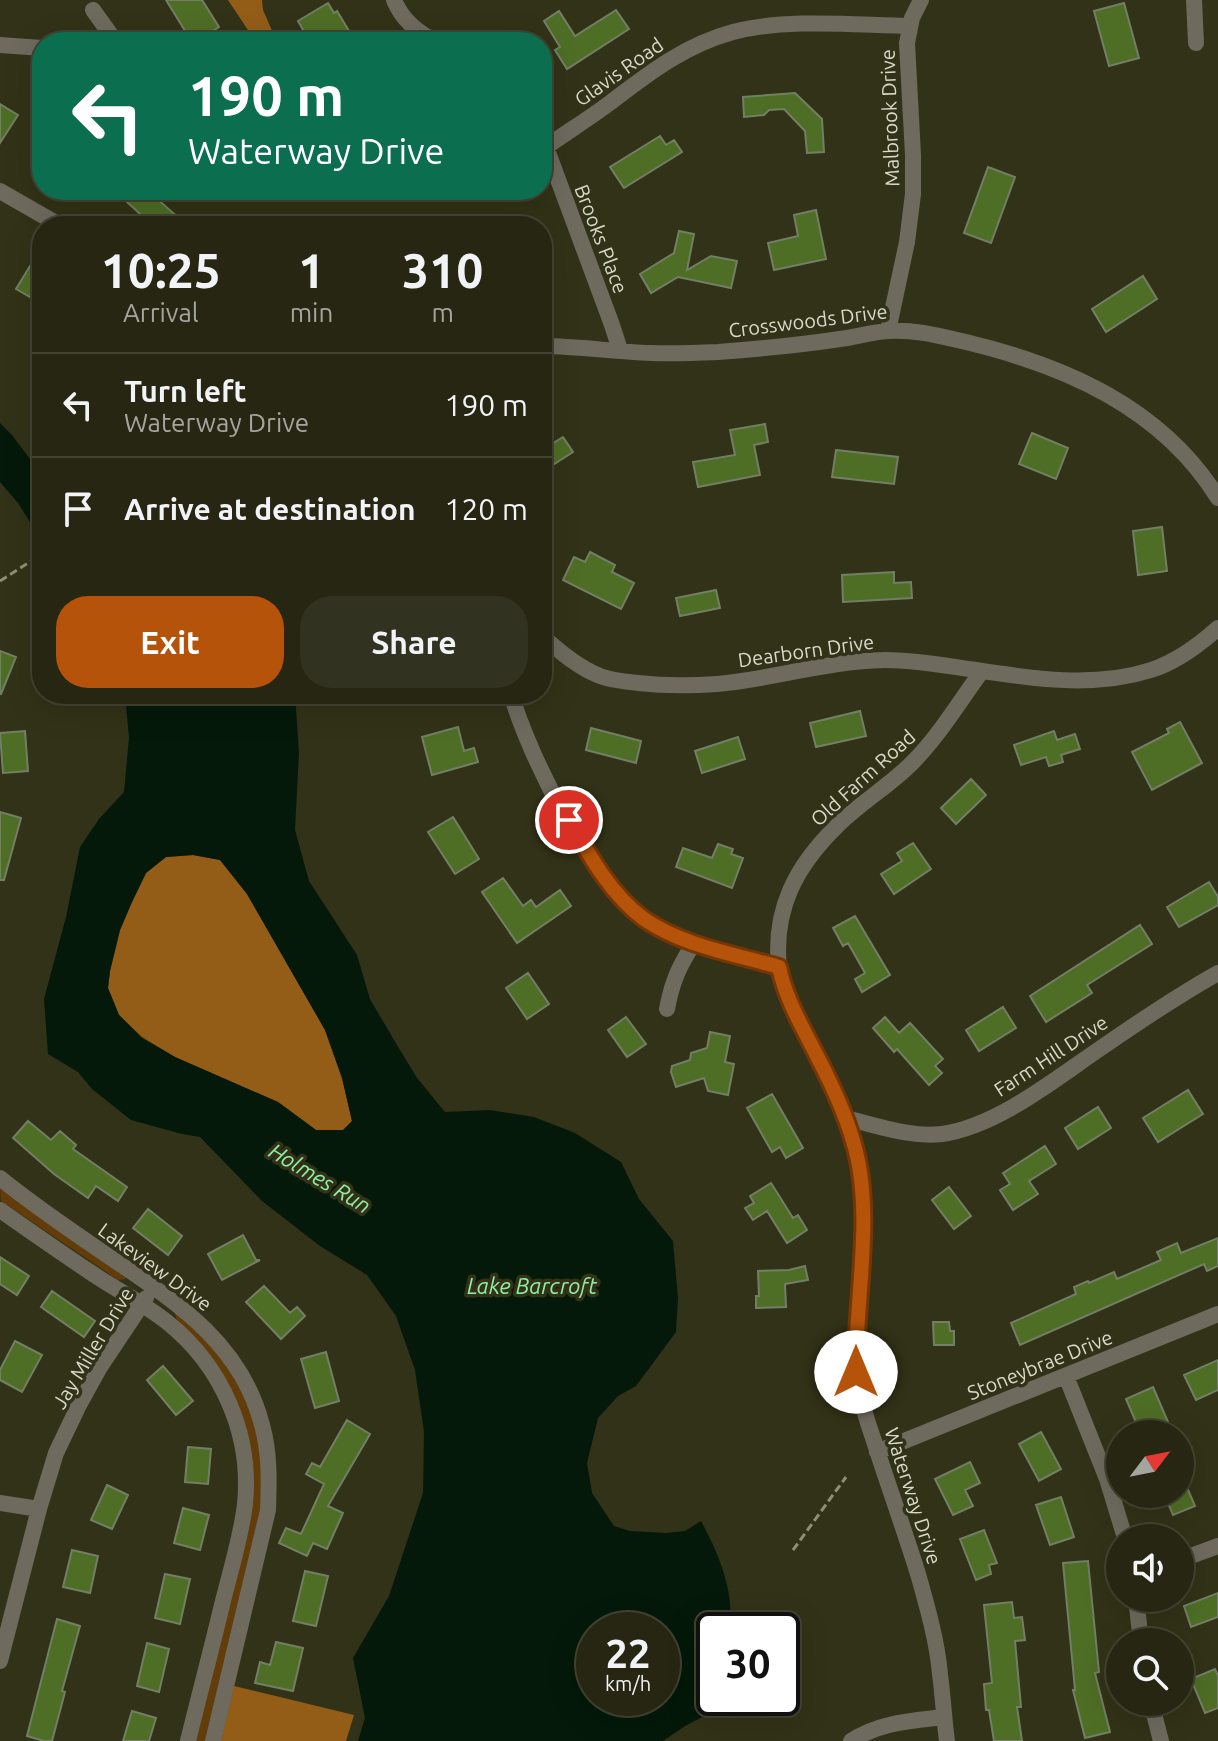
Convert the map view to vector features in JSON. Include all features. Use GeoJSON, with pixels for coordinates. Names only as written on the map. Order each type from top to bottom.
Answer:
{"type":"FeatureCollection","features":[{"type":"Feature","properties":{"kind":"street"},"geometry":{"type":"LineString","coordinates":[[394,0],[398,12],[418,32]]}},
{"type":"Feature","properties":{"kind":"street","name":"Malbrook Drive"},"geometry":{"type":"LineString","coordinates":[[888,331],[907,242],[913,194],[907,56],[910,26],[921,0]]}},
{"type":"Feature","properties":{"kind":"street"},"geometry":{"type":"LineString","coordinates":[[1194,0],[1196,43]]}},
{"type":"Feature","properties":{"kind":"street"},"geometry":{"type":"LineString","coordinates":[[93,10],[108,32]]}},
{"type":"Feature","properties":{"kind":"street","name":"Glavis Road"},"geometry":{"type":"LineString","coordinates":[[552,139],[666,61],[705,41],[733,32],[804,24],[910,26]]}},
{"type":"Feature","properties":{"kind":"street"},"geometry":{"type":"LineString","coordinates":[[0,45],[32,47]]}},
{"type":"Feature","properties":{"kind":"street","name":"Brooks Place"},"geometry":{"type":"LineString","coordinates":[[552,166],[620,350]]}},
{"type":"Feature","properties":{"kind":"street"},"geometry":{"type":"LineString","coordinates":[[0,191],[44,216]]}},
{"type":"Feature","properties":{"kind":"street","name":"Crosswoods Drive"},"geometry":{"type":"LineString","coordinates":[[552,346],[671,354],[783,346],[888,331],[930,334],[987,347],[1087,383],[1122,402],[1165,434],[1216,492]]}},
{"type":"Feature","properties":{"kind":"street","name":"Dearborn Drive"},"geometry":{"type":"LineString","coordinates":[[552,644],[592,673],[611,680],[653,685],[717,684],[816,666],[888,660],[1074,681],[1152,670],[1190,650],[1218,628]]}},
{"type":"Feature","properties":{"kind":"street","name":"Old Farm Road"},"geometry":{"type":"LineString","coordinates":[[779,967],[778,933],[782,911],[802,868],[838,825],[910,765],[931,742],[982,671]]}},
{"type":"Feature","properties":{"kind":"street"},"geometry":{"type":"LineString","coordinates":[[515,704],[531,748],[557,801],[592,859],[631,908],[665,931],[694,943],[779,967]]}},
{"type":"Feature","properties":{"kind":"street"},"geometry":{"type":"LineString","coordinates":[[667,1009],[676,974],[694,943]]}},
{"type":"Feature","properties":{"kind":"street","name":"Waterway Drive"},"geometry":{"type":"LineString","coordinates":[[779,967],[792,1008],[817,1056],[854,1142],[862,1206],[856,1372],[865,1414],[932,1626],[947,1741]]}},
{"type":"Feature","properties":{"kind":"street","name":"Farm Hill Drive"},"geometry":{"type":"LineString","coordinates":[[845,1118],[915,1134],[941,1134],[964,1129],[987,1120],[1048,1086],[1218,973]]}},
{"type":"Feature","properties":{"kind":"street","name":"Lakeview Drive"},"geometry":{"type":"LineString","coordinates":[[0,1178],[181,1306],[225,1350],[254,1400],[268,1454],[268,1510],[213,1741]]}},
{"type":"Feature","properties":{"kind":"street","name":"Lakeview Drive"},"geometry":{"type":"LineString","coordinates":[[0,1210],[176,1330],[212,1371],[236,1420],[246,1474],[245,1505],[188,1741]]}},
{"type":"Feature","properties":{"kind":"street","name":"Jay Miller Drive"},"geometry":{"type":"LineString","coordinates":[[0,1661],[56,1453],[100,1367],[154,1287]]}},
{"type":"Feature","properties":{"kind":"street","name":"Stoneybrae Drive"},"geometry":{"type":"LineString","coordinates":[[877,1452],[1218,1314]]}},
{"type":"Feature","properties":{"kind":"street"},"geometry":{"type":"LineString","coordinates":[[1066,1376],[1107,1479],[1121,1524]]}},
{"type":"Feature","properties":{"kind":"street"},"geometry":{"type":"LineString","coordinates":[[0,1503],[39,1509]]}},
{"type":"Feature","properties":{"kind":"street"},"geometry":{"type":"LineString","coordinates":[[1194,1555],[1218,1546]]}},
{"type":"Feature","properties":{"kind":"street"},"geometry":{"type":"LineString","coordinates":[[1155,1716],[1161,1741]]}},
{"type":"Feature","properties":{"kind":"street"},"geometry":{"type":"LineString","coordinates":[[851,1741],[877,1727],[944,1717]]}},
{"type":"Feature","properties":{"kind":"path"},"geometry":{"type":"LineString","coordinates":[[0,581],[32,561]]}},
{"type":"Feature","properties":{"kind":"path"},"geometry":{"type":"LineString","coordinates":[[793,1550],[846,1477]]}},
{"type":"Feature","properties":{"kind":"shaded area"},"geometry":{"type":"Polygon","coordinates":[[[228,0],[262,0],[273,32],[249,32],[228,0]]]}},
{"type":"Feature","properties":{"kind":"shaded area"},"geometry":{"type":"Polygon","coordinates":[[[193,855],[220,860],[247,894],[325,1030],[342,1078],[352,1121],[343,1130],[316,1130],[278,1102],[175,1057],[142,1037],[119,1015],[108,988],[120,930],[132,902],[146,873],[166,857],[193,855]]]}},
{"type":"Feature","properties":{"kind":"shaded area"},"geometry":{"type":"Polygon","coordinates":[[[0,1188],[125,1279],[118,1280],[1,1201],[0,1188]]]}},
{"type":"Feature","properties":{"kind":"shaded area"},"geometry":{"type":"Polygon","coordinates":[[[176,1312],[220,1353],[247,1401],[257,1431],[263,1469],[260,1510],[205,1741],[195,1741],[227,1614],[248,1436],[237,1402],[221,1373],[177,1320],[176,1312]]]}},
{"type":"Feature","properties":{"kind":"shaded area"},"geometry":{"type":"Polygon","coordinates":[[[234,1686],[354,1715],[346,1741],[221,1741],[234,1686]]]}},
{"type":"Feature","properties":{"kind":"water"},"geometry":{"type":"Polygon","coordinates":[[[0,423],[32,462],[32,525],[0,482],[0,423]]]}},
{"type":"Feature","properties":{"kind":"water","name":"Lake Barcroft"},"geometry":{"type":"Polygon","coordinates":[[[126,704],[296,704],[299,753],[295,830],[309,881],[357,955],[370,999],[417,1078],[445,1112],[490,1110],[534,1117],[575,1133],[621,1162],[639,1199],[673,1241],[678,1298],[676,1332],[636,1386],[618,1396],[598,1418],[587,1463],[592,1493],[614,1526],[630,1531],[666,1533],[685,1531],[701,1521],[714,1546],[728,1588],[731,1612],[696,1612],[696,1716],[704,1716],[663,1741],[358,1741],[365,1718],[353,1658],[389,1596],[423,1493],[424,1432],[415,1370],[396,1316],[367,1275],[320,1246],[262,1201],[200,1137],[131,1120],[92,1089],[78,1072],[48,1054],[44,999],[66,917],[80,847],[99,819],[124,792],[129,738],[126,704]],[[193,855],[166,857],[146,873],[132,902],[120,930],[108,988],[119,1015],[142,1038],[175,1057],[278,1102],[316,1130],[343,1130],[352,1121],[342,1078],[325,1030],[247,894],[220,860],[193,855]]]}},
{"type":"Feature","properties":{"kind":"building"},"geometry":{"type":"Polygon","coordinates":[[[166,0],[202,0],[219,27],[211,32],[186,32],[166,0]]]}},
{"type":"Feature","properties":{"kind":"building"},"geometry":{"type":"Polygon","coordinates":[[[328,3],[334,13],[337,11],[350,32],[304,32],[298,21],[328,3]]]}},
{"type":"Feature","properties":{"kind":"building"},"geometry":{"type":"Polygon","coordinates":[[[1124,3],[1139,58],[1109,66],[1094,11],[1124,3]]]}},
{"type":"Feature","properties":{"kind":"building"},"geometry":{"type":"Polygon","coordinates":[[[616,10],[629,29],[567,69],[555,50],[560,47],[544,21],[559,11],[575,36],[616,10]]]}},
{"type":"Feature","properties":{"kind":"building"},"geometry":{"type":"Polygon","coordinates":[[[795,93],[822,119],[824,152],[807,153],[805,131],[784,109],[744,117],[743,97],[795,93]]]}},
{"type":"Feature","properties":{"kind":"building"},"geometry":{"type":"Polygon","coordinates":[[[0,104],[18,115],[0,143],[0,104]]]}},
{"type":"Feature","properties":{"kind":"building"},"geometry":{"type":"Polygon","coordinates":[[[660,136],[666,145],[674,140],[682,152],[624,188],[610,167],[660,136]]]}},
{"type":"Feature","properties":{"kind":"building"},"geometry":{"type":"Polygon","coordinates":[[[988,167],[1015,177],[991,243],[964,233],[988,167]]]}},
{"type":"Feature","properties":{"kind":"building"},"geometry":{"type":"Polygon","coordinates":[[[158,200],[177,216],[142,216],[127,202],[158,200]]]}},
{"type":"Feature","properties":{"kind":"building"},"geometry":{"type":"Polygon","coordinates":[[[816,210],[826,259],[774,270],[768,243],[798,236],[794,215],[816,210]]]}},
{"type":"Feature","properties":{"kind":"building"},"geometry":{"type":"Polygon","coordinates":[[[679,231],[694,234],[687,270],[711,256],[737,261],[731,288],[678,277],[651,293],[640,274],[674,253],[679,231]]]}},
{"type":"Feature","properties":{"kind":"building"},"geometry":{"type":"Polygon","coordinates":[[[30,266],[32,267],[32,298],[16,289],[30,266]]]}},
{"type":"Feature","properties":{"kind":"building"},"geometry":{"type":"Polygon","coordinates":[[[1143,276],[1157,299],[1106,332],[1092,309],[1143,276]]]}},
{"type":"Feature","properties":{"kind":"building"},"geometry":{"type":"Polygon","coordinates":[[[765,424],[768,442],[754,445],[760,475],[698,487],[693,462],[735,455],[730,430],[765,424]]]}},
{"type":"Feature","properties":{"kind":"building"},"geometry":{"type":"Polygon","coordinates":[[[1032,433],[1068,448],[1056,479],[1019,464],[1032,433]]]}},
{"type":"Feature","properties":{"kind":"building"},"geometry":{"type":"Polygon","coordinates":[[[563,437],[573,452],[552,466],[552,444],[563,437]]]}},
{"type":"Feature","properties":{"kind":"building"},"geometry":{"type":"Polygon","coordinates":[[[836,450],[898,457],[894,484],[832,477],[836,450]]]}},
{"type":"Feature","properties":{"kind":"building"},"geometry":{"type":"Polygon","coordinates":[[[1162,527],[1167,571],[1138,575],[1133,531],[1162,527]]]}},
{"type":"Feature","properties":{"kind":"building"},"geometry":{"type":"Polygon","coordinates":[[[590,552],[615,565],[612,572],[634,583],[621,609],[563,580],[574,557],[585,562],[590,552]]]}},
{"type":"Feature","properties":{"kind":"building"},"geometry":{"type":"Polygon","coordinates":[[[894,572],[894,583],[911,582],[912,598],[843,602],[842,575],[894,572]]]}},
{"type":"Feature","properties":{"kind":"building"},"geometry":{"type":"Polygon","coordinates":[[[716,590],[720,608],[680,616],[676,598],[716,590]]]}},
{"type":"Feature","properties":{"kind":"building"},"geometry":{"type":"Polygon","coordinates":[[[0,651],[16,657],[1,694],[0,694],[0,651]]]}},
{"type":"Feature","properties":{"kind":"building"},"geometry":{"type":"Polygon","coordinates":[[[860,711],[866,736],[816,747],[810,723],[860,711]]]}},
{"type":"Feature","properties":{"kind":"building"},"geometry":{"type":"Polygon","coordinates":[[[1180,722],[1202,763],[1152,790],[1132,752],[1169,733],[1167,729],[1180,722]]]}},
{"type":"Feature","properties":{"kind":"building"},"geometry":{"type":"Polygon","coordinates":[[[458,727],[464,751],[474,748],[478,762],[432,775],[422,737],[458,727]]]}},
{"type":"Feature","properties":{"kind":"building"},"geometry":{"type":"Polygon","coordinates":[[[591,728],[641,741],[636,763],[586,750],[591,728]]]}},
{"type":"Feature","properties":{"kind":"building"},"geometry":{"type":"Polygon","coordinates":[[[25,731],[28,771],[3,773],[0,733],[25,731]]]}},
{"type":"Feature","properties":{"kind":"building"},"geometry":{"type":"Polygon","coordinates":[[[1054,731],[1057,740],[1075,734],[1080,749],[1061,755],[1063,762],[1049,766],[1046,757],[1021,765],[1014,745],[1054,731]]]}},
{"type":"Feature","properties":{"kind":"building"},"geometry":{"type":"Polygon","coordinates":[[[738,737],[745,759],[702,773],[695,751],[738,737]]]}},
{"type":"Feature","properties":{"kind":"building"},"geometry":{"type":"Polygon","coordinates":[[[971,779],[986,795],[956,824],[941,808],[971,779]]]}},
{"type":"Feature","properties":{"kind":"building"},"geometry":{"type":"Polygon","coordinates":[[[0,812],[21,818],[4,880],[0,880],[0,812]]]}},
{"type":"Feature","properties":{"kind":"building"},"geometry":{"type":"Polygon","coordinates":[[[453,817],[479,859],[455,874],[428,832],[453,817]]]}},
{"type":"Feature","properties":{"kind":"building"},"geometry":{"type":"Polygon","coordinates":[[[913,843],[931,869],[894,894],[881,874],[902,861],[897,853],[913,843]]]}},
{"type":"Feature","properties":{"kind":"building"},"geometry":{"type":"Polygon","coordinates":[[[718,844],[733,849],[731,854],[743,858],[732,888],[676,867],[683,848],[712,858],[718,844]]]}},
{"type":"Feature","properties":{"kind":"building"},"geometry":{"type":"Polygon","coordinates":[[[503,878],[523,906],[531,900],[536,907],[560,890],[571,906],[517,943],[482,892],[503,878]]]}},
{"type":"Feature","properties":{"kind":"building"},"geometry":{"type":"Polygon","coordinates":[[[1209,882],[1218,897],[1218,905],[1179,927],[1167,907],[1209,882]]]}},
{"type":"Feature","properties":{"kind":"building"},"geometry":{"type":"Polygon","coordinates":[[[855,916],[890,975],[862,992],[855,979],[865,973],[848,943],[843,946],[833,928],[855,916]]]}},
{"type":"Feature","properties":{"kind":"building"},"geometry":{"type":"Polygon","coordinates":[[[1140,925],[1152,944],[1087,985],[1092,993],[1046,1022],[1030,996],[1140,925]]]}},
{"type":"Feature","properties":{"kind":"building"},"geometry":{"type":"Polygon","coordinates":[[[528,973],[549,1004],[527,1019],[506,988],[528,973]]]}},
{"type":"Feature","properties":{"kind":"building"},"geometry":{"type":"Polygon","coordinates":[[[1003,1007],[1016,1028],[979,1051],[966,1030],[1003,1007]]]}},
{"type":"Feature","properties":{"kind":"building"},"geometry":{"type":"Polygon","coordinates":[[[626,1017],[646,1044],[627,1057],[608,1030],[626,1017]]]}},
{"type":"Feature","properties":{"kind":"building"},"geometry":{"type":"Polygon","coordinates":[[[885,1017],[899,1033],[910,1023],[943,1059],[935,1066],[942,1073],[929,1085],[897,1049],[894,1052],[873,1028],[885,1017]]]}},
{"type":"Feature","properties":{"kind":"building"},"geometry":{"type":"Polygon","coordinates":[[[710,1032],[730,1036],[725,1062],[734,1064],[728,1095],[708,1091],[704,1078],[676,1087],[671,1072],[672,1066],[690,1060],[691,1053],[707,1048],[710,1032]]]}},
{"type":"Feature","properties":{"kind":"building"},"geometry":{"type":"Polygon","coordinates":[[[1188,1090],[1203,1114],[1158,1142],[1143,1118],[1188,1090]]]}},
{"type":"Feature","properties":{"kind":"building"},"geometry":{"type":"Polygon","coordinates":[[[772,1094],[803,1148],[786,1158],[780,1147],[772,1152],[747,1108],[772,1094]]]}},
{"type":"Feature","properties":{"kind":"building"},"geometry":{"type":"Polygon","coordinates":[[[1098,1107],[1111,1128],[1078,1149],[1065,1128],[1098,1107]]]}},
{"type":"Feature","properties":{"kind":"building"},"geometry":{"type":"Polygon","coordinates":[[[28,1121],[51,1140],[60,1131],[76,1145],[73,1149],[127,1187],[118,1201],[96,1186],[88,1198],[54,1174],[13,1138],[28,1121]]]}},
{"type":"Feature","properties":{"kind":"building"},"geometry":{"type":"Polygon","coordinates":[[[1045,1146],[1056,1164],[1029,1181],[1038,1194],[1013,1210],[1000,1190],[1010,1184],[1003,1173],[1045,1146]]]}},
{"type":"Feature","properties":{"kind":"building"},"geometry":{"type":"Polygon","coordinates":[[[771,1183],[793,1218],[798,1215],[807,1230],[787,1243],[767,1211],[753,1220],[745,1208],[754,1203],[750,1196],[771,1183]]]}},
{"type":"Feature","properties":{"kind":"building"},"geometry":{"type":"Polygon","coordinates":[[[949,1187],[971,1216],[954,1229],[932,1200],[949,1187]]]}},
{"type":"Feature","properties":{"kind":"building"},"geometry":{"type":"Polygon","coordinates":[[[148,1209],[182,1236],[168,1255],[133,1228],[148,1209]]]}},
{"type":"Feature","properties":{"kind":"building"},"geometry":{"type":"Polygon","coordinates":[[[243,1235],[256,1260],[260,1260],[222,1280],[208,1254],[243,1235]]]}},
{"type":"Feature","properties":{"kind":"building"},"geometry":{"type":"Polygon","coordinates":[[[1218,1238],[1218,1266],[1207,1271],[1204,1264],[1020,1345],[1011,1323],[1076,1294],[1074,1287],[1114,1272],[1117,1279],[1161,1260],[1157,1252],[1177,1243],[1181,1253],[1218,1238]]]}},
{"type":"Feature","properties":{"kind":"building"},"geometry":{"type":"Polygon","coordinates":[[[0,1257],[29,1276],[17,1295],[0,1284],[0,1257]]]}},
{"type":"Feature","properties":{"kind":"building"},"geometry":{"type":"Polygon","coordinates":[[[805,1266],[808,1280],[785,1284],[786,1307],[756,1308],[758,1271],[805,1266]]]}},
{"type":"Feature","properties":{"kind":"building"},"geometry":{"type":"Polygon","coordinates":[[[264,1286],[290,1313],[297,1307],[305,1316],[281,1339],[246,1302],[264,1286]]]}},
{"type":"Feature","properties":{"kind":"building"},"geometry":{"type":"Polygon","coordinates":[[[52,1291],[95,1321],[84,1337],[41,1307],[52,1291]]]}},
{"type":"Feature","properties":{"kind":"building"},"geometry":{"type":"Polygon","coordinates":[[[933,1322],[949,1322],[950,1331],[954,1331],[954,1345],[934,1345],[933,1322]]]}},
{"type":"Feature","properties":{"kind":"building"},"geometry":{"type":"Polygon","coordinates":[[[15,1341],[42,1355],[22,1392],[0,1380],[0,1370],[15,1341]]]}},
{"type":"Feature","properties":{"kind":"building"},"geometry":{"type":"Polygon","coordinates":[[[326,1352],[339,1401],[315,1408],[301,1359],[326,1352]]]}},
{"type":"Feature","properties":{"kind":"building"},"geometry":{"type":"Polygon","coordinates":[[[1218,1360],[1218,1390],[1196,1400],[1184,1375],[1218,1360]]]}},
{"type":"Feature","properties":{"kind":"building"},"geometry":{"type":"Polygon","coordinates":[[[163,1366],[193,1401],[176,1415],[147,1380],[163,1366]]]}},
{"type":"Feature","properties":{"kind":"building"},"geometry":{"type":"Polygon","coordinates":[[[1153,1387],[1167,1420],[1135,1420],[1126,1399],[1153,1387]]]}},
{"type":"Feature","properties":{"kind":"building"},"geometry":{"type":"Polygon","coordinates":[[[347,1420],[370,1434],[328,1506],[343,1513],[327,1549],[313,1543],[307,1556],[279,1543],[286,1528],[301,1534],[324,1484],[306,1474],[312,1463],[320,1467],[347,1420]]]}},
{"type":"Feature","properties":{"kind":"building"},"geometry":{"type":"Polygon","coordinates":[[[1041,1432],[1061,1469],[1039,1481],[1019,1444],[1041,1432]]]}},
{"type":"Feature","properties":{"kind":"building"},"geometry":{"type":"Polygon","coordinates":[[[188,1447],[211,1449],[208,1484],[185,1482],[188,1447]]]}},
{"type":"Feature","properties":{"kind":"building"},"geometry":{"type":"Polygon","coordinates":[[[970,1462],[980,1483],[965,1490],[973,1506],[953,1515],[935,1479],[970,1462]]]}},
{"type":"Feature","properties":{"kind":"building"},"geometry":{"type":"Polygon","coordinates":[[[107,1485],[128,1495],[112,1529],[91,1520],[107,1485]]]}},
{"type":"Feature","properties":{"kind":"building"},"geometry":{"type":"Polygon","coordinates":[[[1061,1497],[1074,1537],[1050,1545],[1036,1505],[1061,1497]]]}},
{"type":"Feature","properties":{"kind":"building"},"geometry":{"type":"Polygon","coordinates":[[[183,1508],[209,1515],[200,1550],[174,1543],[183,1508]]]}},
{"type":"Feature","properties":{"kind":"building"},"geometry":{"type":"Polygon","coordinates":[[[1170,1508],[1190,1508],[1173,1515],[1170,1508]]]}},
{"type":"Feature","properties":{"kind":"building"},"geometry":{"type":"Polygon","coordinates":[[[984,1530],[997,1563],[989,1565],[991,1574],[976,1580],[960,1539],[984,1530]]]}},
{"type":"Feature","properties":{"kind":"building"},"geometry":{"type":"Polygon","coordinates":[[[72,1550],[98,1556],[90,1593],[63,1587],[72,1550]]]}},
{"type":"Feature","properties":{"kind":"building"},"geometry":{"type":"Polygon","coordinates":[[[1088,1561],[1099,1672],[1095,1673],[1110,1732],[1085,1738],[1073,1690],[1063,1563],[1088,1561]]]}},
{"type":"Feature","properties":{"kind":"building"},"geometry":{"type":"Polygon","coordinates":[[[305,1571],[328,1576],[316,1626],[293,1621],[305,1571]]]}},
{"type":"Feature","properties":{"kind":"building"},"geometry":{"type":"Polygon","coordinates":[[[165,1574],[190,1579],[180,1624],[155,1618],[165,1574]]]}},
{"type":"Feature","properties":{"kind":"building"},"geometry":{"type":"Polygon","coordinates":[[[1218,1593],[1218,1617],[1191,1627],[1186,1612],[1194,1612],[1194,1602],[1218,1593]]]}},
{"type":"Feature","properties":{"kind":"building"},"geometry":{"type":"Polygon","coordinates":[[[1012,1602],[1014,1618],[1022,1617],[1025,1640],[1015,1641],[1021,1707],[1017,1707],[1022,1741],[994,1741],[989,1710],[986,1710],[984,1684],[992,1683],[984,1605],[1012,1602]]]}},
{"type":"Feature","properties":{"kind":"building"},"geometry":{"type":"Polygon","coordinates":[[[57,1619],[80,1626],[52,1741],[44,1741],[27,1736],[57,1619]]]}},
{"type":"Feature","properties":{"kind":"building"},"geometry":{"type":"Polygon","coordinates":[[[276,1642],[303,1648],[293,1691],[255,1683],[260,1662],[270,1665],[276,1642]]]}},
{"type":"Feature","properties":{"kind":"building"},"geometry":{"type":"Polygon","coordinates":[[[147,1643],[169,1649],[159,1692],[137,1686],[147,1643]]]}},
{"type":"Feature","properties":{"kind":"building"},"geometry":{"type":"Polygon","coordinates":[[[1215,1669],[1218,1676],[1218,1708],[1205,1713],[1194,1686],[1194,1678],[1215,1669]]]}},
{"type":"Feature","properties":{"kind":"building"},"geometry":{"type":"Polygon","coordinates":[[[132,1711],[156,1718],[149,1741],[123,1741],[132,1711]]]}},
{"type":"Feature","properties":{"kind":"route"},"geometry":{"type":"LineString","coordinates":[[569,820],[592,859],[617,892],[645,919],[679,938],[779,967],[792,1008],[845,1118],[859,1166],[863,1225],[855,1338],[856,1372]]}},
{"type":"Feature","properties":{"kind":"water label","name":"Holmes Run"},"geometry":{"type":"Point","coordinates":[320,1178]}}]}
